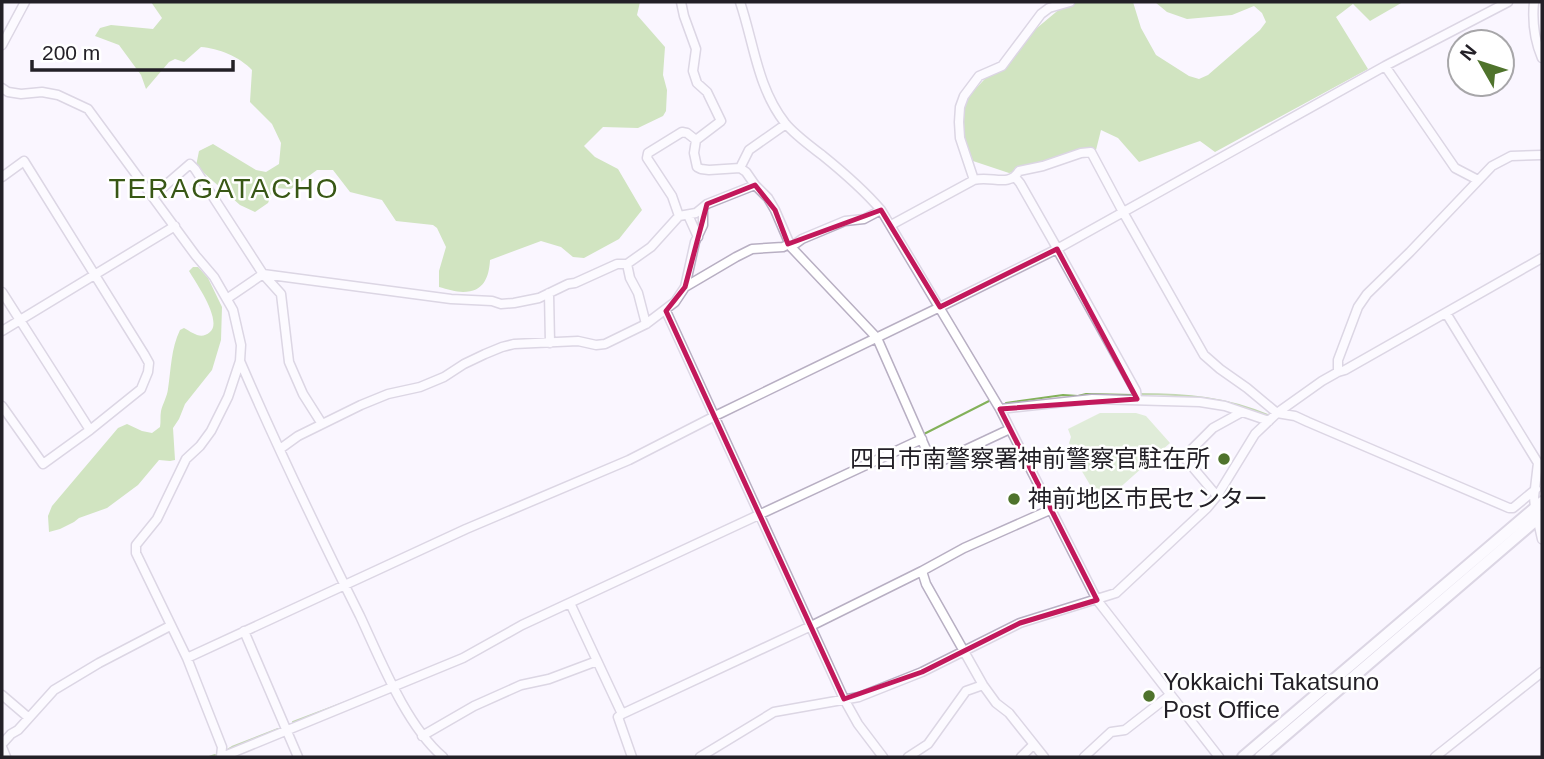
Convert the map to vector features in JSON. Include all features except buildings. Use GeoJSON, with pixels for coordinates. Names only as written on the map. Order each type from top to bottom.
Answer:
{"type":"FeatureCollection","features":[{"type":"Feature","properties":{"kind":"highway"},"geometry":{"type":"LineString","coordinates":[[1243,757],[1539,511]]}},
{"type":"Feature","properties":{"kind":"highway"},"geometry":{"type":"LineString","coordinates":[[1260,757],[1539,511]]}},
{"type":"Feature","properties":{"kind":"street"},"geometry":{"type":"LineString","coordinates":[[2,45],[25,2]]}},
{"type":"Feature","properties":{"kind":"street"},"geometry":{"type":"LineString","coordinates":[[681,2],[696,49],[693,71],[697,83],[707,92],[721,121],[696,140],[697,166],[701,169],[740,168],[768,198],[790,246],[877,338],[933,466],[1010,429]]}},
{"type":"Feature","properties":{"kind":"street"},"geometry":{"type":"LineString","coordinates":[[740,2],[761,78],[777,110],[786,124],[858,184],[881,210],[1000,410],[1097,600],[1219,757]]}},
{"type":"Feature","properties":{"kind":"street"},"geometry":{"type":"LineString","coordinates":[[974,180],[960,138],[960,107],[964,96],[979,76],[1002,66],[1041,14],[1049,8],[1070,2]]}},
{"type":"Feature","properties":{"kind":"street"},"geometry":{"type":"LineString","coordinates":[[187,658],[466,529],[629,460],[940,307],[1057,248],[1385,66],[1508,2]]}},
{"type":"Feature","properties":{"kind":"street"},"geometry":{"type":"LineString","coordinates":[[1534,2],[1538,29],[1537,46],[1542,58]]}},
{"type":"Feature","properties":{"kind":"street"},"geometry":{"type":"LineString","coordinates":[[1385,66],[1455,168],[1478,180]]}},
{"type":"Feature","properties":{"kind":"street"},"geometry":{"type":"LineString","coordinates":[[2,88],[21,94],[42,92],[58,95],[88,109],[214,277],[233,310],[241,345],[240,361],[229,397],[211,431],[186,459],[156,519],[136,545],[136,553],[187,658],[222,747],[221,757],[463,658],[522,625],[921,436]]}},
{"type":"Feature","properties":{"kind":"street"},"geometry":{"type":"LineString","coordinates":[[740,168],[749,150],[786,124]]}},
{"type":"Feature","properties":{"kind":"street"},"geometry":{"type":"LineString","coordinates":[[696,140],[687,132],[682,132],[648,153],[647,158],[698,237]]}},
{"type":"Feature","properties":{"kind":"street"},"geometry":{"type":"LineString","coordinates":[[891,225],[974,180],[1010,180],[1019,171],[1091,152],[1204,355],[1247,388],[1273,417]]}},
{"type":"Feature","properties":{"kind":"street"},"geometry":{"type":"LineString","coordinates":[[1338,372],[1338,360],[1358,307],[1367,294],[1492,166],[1511,156],[1542,155]]}},
{"type":"Feature","properties":{"kind":"street"},"geometry":{"type":"LineString","coordinates":[[2,177],[24,161],[149,363],[141,389],[43,464],[2,406]]}},
{"type":"Feature","properties":{"kind":"street"},"geometry":{"type":"LineString","coordinates":[[153,197],[190,164],[263,274],[281,294],[289,362],[303,394],[322,424]]}},
{"type":"Feature","properties":{"kind":"street"},"geometry":{"type":"LineString","coordinates":[[1015,177],[1057,248],[1137,396]]}},
{"type":"Feature","properties":{"kind":"street"},"geometry":{"type":"LineString","coordinates":[[228,299],[263,274],[501,304],[539,298],[617,264],[627,264],[651,247],[683,216],[696,213],[707,204],[755,185]]}},
{"type":"Feature","properties":{"kind":"street"},"geometry":{"type":"LineString","coordinates":[[279,449],[322,424],[388,394],[420,387],[444,377],[464,364],[502,347],[578,341],[605,344],[646,324],[666,311],[685,287],[695,243],[703,225],[703,208]]}},
{"type":"Feature","properties":{"kind":"street"},"geometry":{"type":"LineString","coordinates":[[685,287],[752,249],[790,246],[845,221],[864,219],[881,210]]}},
{"type":"Feature","properties":{"kind":"street"},"geometry":{"type":"LineString","coordinates":[[2,331],[175,226]]}},
{"type":"Feature","properties":{"kind":"street"},"geometry":{"type":"LineString","coordinates":[[702,757],[774,712],[859,697],[922,672],[1020,623],[1116,593],[1207,508],[1217,496],[1250,439],[1273,417],[1322,381],[1542,258]]}},
{"type":"Feature","properties":{"kind":"street"},"geometry":{"type":"LineString","coordinates":[[627,264],[646,324]]}},
{"type":"Feature","properties":{"kind":"street"},"geometry":{"type":"LineString","coordinates":[[2,292],[90,430]]}},
{"type":"Feature","properties":{"kind":"street"},"geometry":{"type":"LineString","coordinates":[[549,293],[550,343]]}},
{"type":"Feature","properties":{"kind":"street"},"geometry":{"type":"LineString","coordinates":[[666,311],[844,699],[858,724],[883,757]]}},
{"type":"Feature","properties":{"kind":"street"},"geometry":{"type":"LineString","coordinates":[[1446,313],[1538,463],[1534,497],[1539,511],[1542,537]]}},
{"type":"Feature","properties":{"kind":"street"},"geometry":{"type":"LineString","coordinates":[[240,361],[279,449],[394,687],[422,736],[443,757]]}},
{"type":"Feature","properties":{"kind":"street"},"geometry":{"type":"LineString","coordinates":[[1000,410],[1137,396],[1214,403],[1242,412],[1273,417],[1295,416],[1508,508],[1513,508],[1536,489]]}},
{"type":"Feature","properties":{"kind":"street"},"geometry":{"type":"LineString","coordinates":[[1217,496],[1184,457],[1213,428],[1242,412]]}},
{"type":"Feature","properties":{"kind":"street"},"geometry":{"type":"LineString","coordinates":[[632,757],[618,717],[622,714],[811,626],[964,548],[1052,509]]}},
{"type":"Feature","properties":{"kind":"street"},"geometry":{"type":"LineString","coordinates":[[922,571],[926,584],[984,685],[996,703],[1009,713],[1044,757]]}},
{"type":"Feature","properties":{"kind":"street"},"geometry":{"type":"LineString","coordinates":[[570,603],[622,714]]}},
{"type":"Feature","properties":{"kind":"street"},"geometry":{"type":"LineString","coordinates":[[6,757],[2,746],[11,733],[18,730],[54,690],[170,626]]}},
{"type":"Feature","properties":{"kind":"street"},"geometry":{"type":"LineString","coordinates":[[244,631],[298,757]]}},
{"type":"Feature","properties":{"kind":"street"},"geometry":{"type":"LineString","coordinates":[[422,736],[474,706],[521,685],[549,679],[597,661]]}},
{"type":"Feature","properties":{"kind":"street"},"geometry":{"type":"LineString","coordinates":[[1436,757],[1542,672]]}},
{"type":"Feature","properties":{"kind":"street"},"geometry":{"type":"LineString","coordinates":[[908,757],[929,744],[966,691],[984,685]]}},
{"type":"Feature","properties":{"kind":"street"},"geometry":{"type":"LineString","coordinates":[[2,695],[29,718]]}},
{"type":"Feature","properties":{"kind":"street"},"geometry":{"type":"LineString","coordinates":[[1084,757],[1111,732],[1125,730],[1171,695]]}},
{"type":"Feature","properties":{"kind":"street"},"geometry":{"type":"LineString","coordinates":[[1021,757],[1034,746]]}},
{"type":"Feature","properties":{"kind":"highlighted area"},"geometry":{"type":"Polygon","coordinates":[[[755,185],[775,210],[788,244],[881,210],[940,307],[1057,249],[1137,399],[1000,409],[1097,600],[1020,623],[922,672],[844,699],[666,311],[685,287],[707,204],[755,185]]]}},
{"type":"Feature","properties":{"kind":"green space"},"geometry":{"type":"Polygon","coordinates":[[[151,2],[640,2],[637,15],[665,47],[663,75],[667,90],[666,111],[663,116],[638,128],[603,127],[584,146],[595,157],[618,169],[642,210],[619,239],[584,258],[573,257],[561,247],[541,241],[490,260],[481,286],[463,292],[439,287],[439,271],[446,247],[437,228],[433,225],[396,221],[382,200],[350,192],[333,170],[317,170],[291,189],[274,188],[268,203],[255,212],[240,205],[196,166],[199,151],[213,144],[256,170],[266,172],[279,164],[281,143],[272,124],[250,102],[252,70],[228,54],[201,47],[184,62],[175,59],[169,62],[146,89],[141,75],[119,45],[95,36],[100,28],[111,25],[153,29],[162,18],[151,2]]]}},
{"type":"Feature","properties":{"kind":"green space"},"geometry":{"type":"Polygon","coordinates":[[[1068,2],[1133,2],[1141,28],[1156,55],[1189,76],[1199,79],[1208,75],[1260,30],[1266,22],[1262,13],[1254,6],[1232,15],[1187,19],[1167,12],[1155,2],[1403,2],[1370,21],[1353,4],[1336,17],[1368,69],[1215,152],[1200,141],[1139,162],[1118,138],[1101,130],[1096,150],[1042,167],[1009,173],[973,161],[959,123],[963,102],[1019,43],[1068,2]]]}},
{"type":"Feature","properties":{"kind":"green space"},"geometry":{"type":"Polygon","coordinates":[[[198,267],[208,278],[222,307],[221,340],[212,370],[185,404],[173,428],[175,460],[159,460],[138,485],[107,508],[49,532],[48,516],[52,506],[118,428],[127,424],[152,433],[160,427],[173,352],[180,330],[184,328],[203,335],[213,327],[211,311],[189,271],[198,267]]]}},
{"type":"Feature","properties":{"kind":"green space"},"geometry":{"type":"Polygon","coordinates":[[[1100,413],[1136,413],[1146,416],[1170,443],[1106,500],[1099,500],[1080,468],[1069,443],[1071,437],[1068,429],[1100,413]]]}},
{"type":"Feature","properties":{"kind":"waterway"},"geometry":{"type":"LineString","coordinates":[[1139,394],[1206,398],[1270,416]]}},
{"type":"Feature","properties":{"kind":"waterway"},"geometry":{"type":"LineString","coordinates":[[1006,403],[1063,395],[1133,395]]}},
{"type":"Feature","properties":{"kind":"waterway"},"geometry":{"type":"LineString","coordinates":[[922,435],[989,401]]}},
{"type":"Feature","properties":{"kind":"waterway"},"geometry":{"type":"LineString","coordinates":[[293,722],[351,700]]}},
{"type":"Feature","properties":{"kind":"waterway"},"geometry":{"type":"LineString","coordinates":[[227,750],[278,729]]}},
{"type":"Feature","properties":{"kind":"waterway"},"geometry":{"type":"LineString","coordinates":[[209,757],[215,755]]}},
{"type":"Feature","properties":{"kind":"place","name":"四日市南警察署神前警察官駐在所"},"geometry":{"type":"Point","coordinates":[1224,459]}},
{"type":"Feature","properties":{"kind":"place","name":"神前地区市民センター"},"geometry":{"type":"Point","coordinates":[1014,499]}},
{"type":"Feature","properties":{"kind":"place","name":"Yokkaichi Takatsuno Post Office"},"geometry":{"type":"Point","coordinates":[1149,696]}},
{"type":"Feature","properties":{"kind":"district","name":"TERAGATACHO"},"geometry":{"type":"Point","coordinates":[224,188]}}]}
